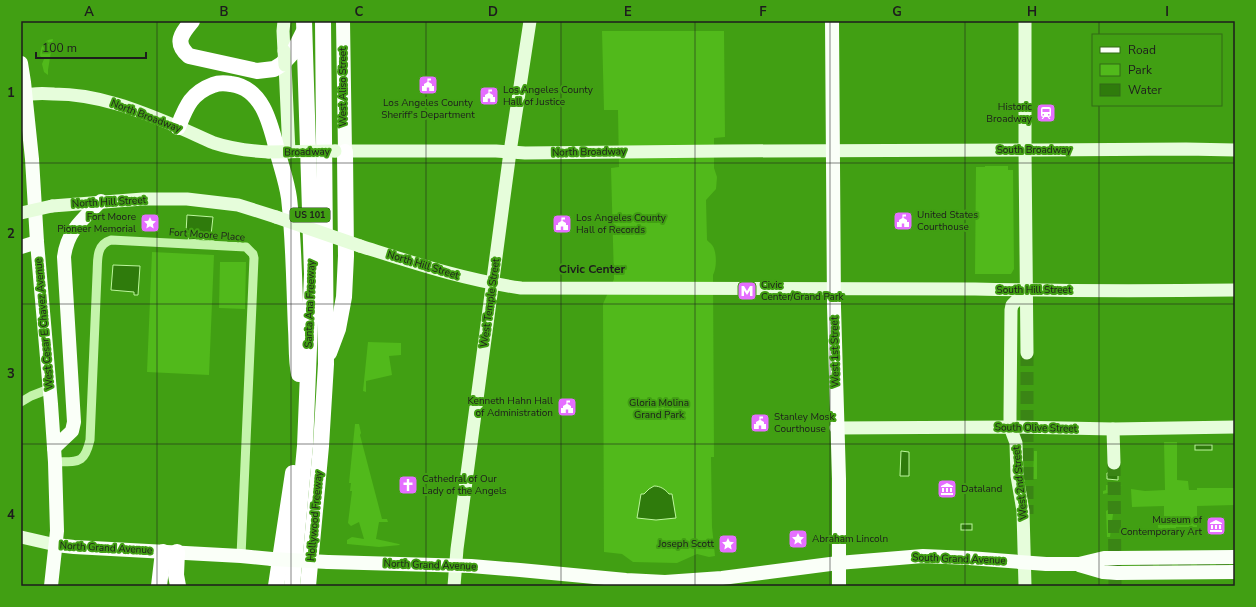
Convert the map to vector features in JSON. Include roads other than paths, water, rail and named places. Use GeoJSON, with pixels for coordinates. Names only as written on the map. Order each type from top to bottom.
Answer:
{"type":"FeatureCollection","features":[{"type":"Feature","properties":{"kind":"highway"},"geometry":{"type":"LineString","coordinates":[[192,21],[180,37],[181,46],[190,56],[257,71],[274,69],[282,64],[294,51],[304,26]]}},
{"type":"Feature","properties":{"kind":"highway","name":"Santa Ana Freeway"},"geometry":{"type":"LineString","coordinates":[[321,446],[326,364],[323,21]]}},
{"type":"Feature","properties":{"kind":"highway","name":"Santa Ana Freeway"},"geometry":{"type":"LineString","coordinates":[[292,586],[306,426],[312,274],[304,26]]}},
{"type":"Feature","properties":{"kind":"highway"},"geometry":{"type":"LineString","coordinates":[[178,127],[191,100],[201,90],[215,84],[238,84],[250,90],[265,110],[275,142],[289,198],[299,372],[307,400]]}},
{"type":"Feature","properties":{"kind":"highway"},"geometry":{"type":"LineString","coordinates":[[326,364],[338,329],[344,298],[346,261],[340,152]]}},
{"type":"Feature","properties":{"kind":"highway"},"geometry":{"type":"LineString","coordinates":[[275,586],[275,565],[295,455],[306,426]]}},
{"type":"Feature","properties":{"kind":"highway"},"geometry":{"type":"LineString","coordinates":[[318,586],[328,482],[321,446]]}},
{"type":"Feature","properties":{"kind":"highway","name":"Hollywood Freeway"},"geometry":{"type":"LineString","coordinates":[[308,586],[321,446]]}},
{"type":"Feature","properties":{"kind":"highway"},"geometry":{"type":"LineString","coordinates":[[162,583],[170,552]]}},
{"type":"Feature","properties":{"kind":"highway"},"geometry":{"type":"LineString","coordinates":[[170,552],[178,586]]}},
{"type":"Feature","properties":{"kind":"main road"},"geometry":{"type":"LineString","coordinates":[[284,21],[283,31],[289,152]]}},
{"type":"Feature","properties":{"kind":"main road","name":"West Aliso Street"},"geometry":{"type":"LineString","coordinates":[[340,152],[344,139],[343,21]]}},
{"type":"Feature","properties":{"kind":"main road","name":"West Temple Street"},"geometry":{"type":"LineString","coordinates":[[454,586],[456,549],[510,152],[530,21]]}},
{"type":"Feature","properties":{"kind":"main road","name":"West 1st Street"},"geometry":{"type":"LineString","coordinates":[[832,21],[833,290],[836,428],[839,479],[839,586]]}},
{"type":"Feature","properties":{"kind":"main road"},"geometry":{"type":"LineString","coordinates":[[1025,21],[1026,353]]}},
{"type":"Feature","properties":{"kind":"main road","name":"West Cesar E Chavez Avenue"},"geometry":{"type":"LineString","coordinates":[[21,63],[23,96],[32,159],[54,455],[57,531],[51,586]]}},
{"type":"Feature","properties":{"kind":"main road","name":"North Broadway"},"geometry":{"type":"LineString","coordinates":[[23,96],[61,94],[95,98],[131,109],[214,143],[228,147],[269,152]]}},
{"type":"Feature","properties":{"kind":"main road","name":"South Broadway"},"geometry":{"type":"LineString","coordinates":[[833,151],[1235,150]]}},
{"type":"Feature","properties":{"kind":"main road","name":"North Broadway"},"geometry":{"type":"LineString","coordinates":[[340,152],[525,153],[833,151]]}},
{"type":"Feature","properties":{"kind":"main road","name":"Broadway"},"geometry":{"type":"LineString","coordinates":[[269,152],[340,152]]}},
{"type":"Feature","properties":{"kind":"main road","name":"North Hill Street"},"geometry":{"type":"LineString","coordinates":[[21,213],[52,206],[101,201],[143,199],[207,200],[238,205],[452,275],[492,284],[521,288],[725,288],[833,290]]}},
{"type":"Feature","properties":{"kind":"main road"},"geometry":{"type":"LineString","coordinates":[[54,455],[72,431],[74,422],[64,257],[65,245],[72,232],[101,201]]}},
{"type":"Feature","properties":{"kind":"main road"},"geometry":{"type":"LineString","coordinates":[[21,247],[37,242]]}},
{"type":"Feature","properties":{"kind":"main road","name":"South Hill Street"},"geometry":{"type":"LineString","coordinates":[[833,290],[1235,290]]}},
{"type":"Feature","properties":{"kind":"main road","name":"West 2nd Street"},"geometry":{"type":"LineString","coordinates":[[1025,586],[1023,511],[1017,476],[1016,443],[1010,427],[1011,310],[1012,305],[1026,291]]}},
{"type":"Feature","properties":{"kind":"main road","name":"South Olive Street"},"geometry":{"type":"LineString","coordinates":[[836,428],[1036,427],[1113,429],[1235,427]]}},
{"type":"Feature","properties":{"kind":"main road"},"geometry":{"type":"LineString","coordinates":[[1113,429],[1114,463]]}},
{"type":"Feature","properties":{"kind":"main road","name":"North Grand Avenue"},"geometry":{"type":"LineString","coordinates":[[21,537],[56,545],[241,556],[275,565],[328,562],[456,566],[665,582],[722,578],[838,563]]}},
{"type":"Feature","properties":{"kind":"main road","name":"South Grand Avenue"},"geometry":{"type":"LineString","coordinates":[[838,563],[923,556],[1025,563],[1079,564],[1104,558],[1235,557]]}},
{"type":"Feature","properties":{"kind":"main road","name":"South Grand Avenue"},"geometry":{"type":"LineString","coordinates":[[1079,564],[1091,569],[1117,573],[1235,572]]}},
{"type":"Feature","properties":{"kind":"street","name":"Fort Moore Place"},"geometry":{"type":"LineString","coordinates":[[54,455],[79,460],[84,458],[88,450],[90,440],[97,275],[99,249],[102,244],[111,240],[246,247],[253,254],[254,258],[241,556]]}},
{"type":"Feature","properties":{"kind":"street"},"geometry":{"type":"LineString","coordinates":[[21,402],[31,396],[49,389]]}},
{"type":"Feature","properties":{"kind":"water"},"geometry":{"type":"Polygon","coordinates":[[[187,215],[213,217],[211,235],[186,233],[187,215]]]}},
{"type":"Feature","properties":{"kind":"water"},"geometry":{"type":"Polygon","coordinates":[[[189,236],[214,237],[214,241],[200,239],[188,240],[189,236]]]}},
{"type":"Feature","properties":{"kind":"water"},"geometry":{"type":"Polygon","coordinates":[[[113,265],[140,266],[138,295],[134,295],[134,292],[111,290],[113,265]]]}},
{"type":"Feature","properties":{"kind":"water"},"geometry":{"type":"Polygon","coordinates":[[[1195,445],[1212,445],[1212,450],[1195,450],[1195,445]]]}},
{"type":"Feature","properties":{"kind":"water"},"geometry":{"type":"Polygon","coordinates":[[[901,451],[909,452],[909,476],[900,476],[901,451]]]}},
{"type":"Feature","properties":{"kind":"water"},"geometry":{"type":"Polygon","coordinates":[[[1107,473],[1118,473],[1118,480],[1107,479],[1107,473]]]}},
{"type":"Feature","properties":{"kind":"water"},"geometry":{"type":"Polygon","coordinates":[[[654,486],[660,487],[669,494],[672,494],[676,518],[656,520],[637,518],[641,494],[644,494],[654,486]]]}},
{"type":"Feature","properties":{"kind":"water"},"geometry":{"type":"Polygon","coordinates":[[[961,524],[972,524],[972,530],[961,530],[961,524]]]}},
{"type":"Feature","properties":{"kind":"tunnel"},"geometry":{"type":"LineString","coordinates":[[1027,353],[1027,514]]}},
{"type":"Feature","properties":{"kind":"tunnel"},"geometry":{"type":"LineString","coordinates":[[1114,463],[1115,586]]}},
{"type":"Feature","properties":{"kind":"tunnel"},"geometry":{"type":"LineString","coordinates":[[1140,565],[1235,564]]}},
{"type":"Feature","properties":{"kind":"place","name":"Los Angeles County Sheriff's Department"},"geometry":{"type":"Point","coordinates":[428,85]}},
{"type":"Feature","properties":{"kind":"place","name":"Los Angeles County Hall of Justice"},"geometry":{"type":"Point","coordinates":[489,96]}},
{"type":"Feature","properties":{"kind":"place","name":"Historic Broadway"},"geometry":{"type":"Point","coordinates":[1046,113]}},
{"type":"Feature","properties":{"kind":"place","name":"United States Courthouse"},"geometry":{"type":"Point","coordinates":[903,221]}},
{"type":"Feature","properties":{"kind":"place","name":"Fort Moore Pioneer Memorial"},"geometry":{"type":"Point","coordinates":[150,223]}},
{"type":"Feature","properties":{"kind":"place","name":"Los Angeles County Hall of Records"},"geometry":{"type":"Point","coordinates":[562,224]}},
{"type":"Feature","properties":{"kind":"place","name":"Civic Center/Grand Park"},"geometry":{"type":"Point","coordinates":[747,291]}},
{"type":"Feature","properties":{"kind":"place","name":"Kenneth Hahn Hall of Administration"},"geometry":{"type":"Point","coordinates":[567,407]}},
{"type":"Feature","properties":{"kind":"place","name":"Stanley Mosk Courthouse"},"geometry":{"type":"Point","coordinates":[760,423]}},
{"type":"Feature","properties":{"kind":"place","name":"Cathedral of Our Lady of the Angels"},"geometry":{"type":"Point","coordinates":[408,485]}},
{"type":"Feature","properties":{"kind":"place","name":"Dataland"},"geometry":{"type":"Point","coordinates":[947,489]}},
{"type":"Feature","properties":{"kind":"place","name":"Museum of Contemporary Art"},"geometry":{"type":"Point","coordinates":[1216,526]}},
{"type":"Feature","properties":{"kind":"place","name":"Abraham Lincoln"},"geometry":{"type":"Point","coordinates":[798,539]}},
{"type":"Feature","properties":{"kind":"place","name":"Joseph Scott"},"geometry":{"type":"Point","coordinates":[728,544]}},
{"type":"Feature","properties":{"kind":"district","name":"Civic Center"},"geometry":{"type":"Point","coordinates":[592,269]}},
{"type":"Feature","properties":{"kind":"park label","name":"Gloria Molina Grand Park"},"geometry":{"type":"Point","coordinates":[659,408]}}]}
